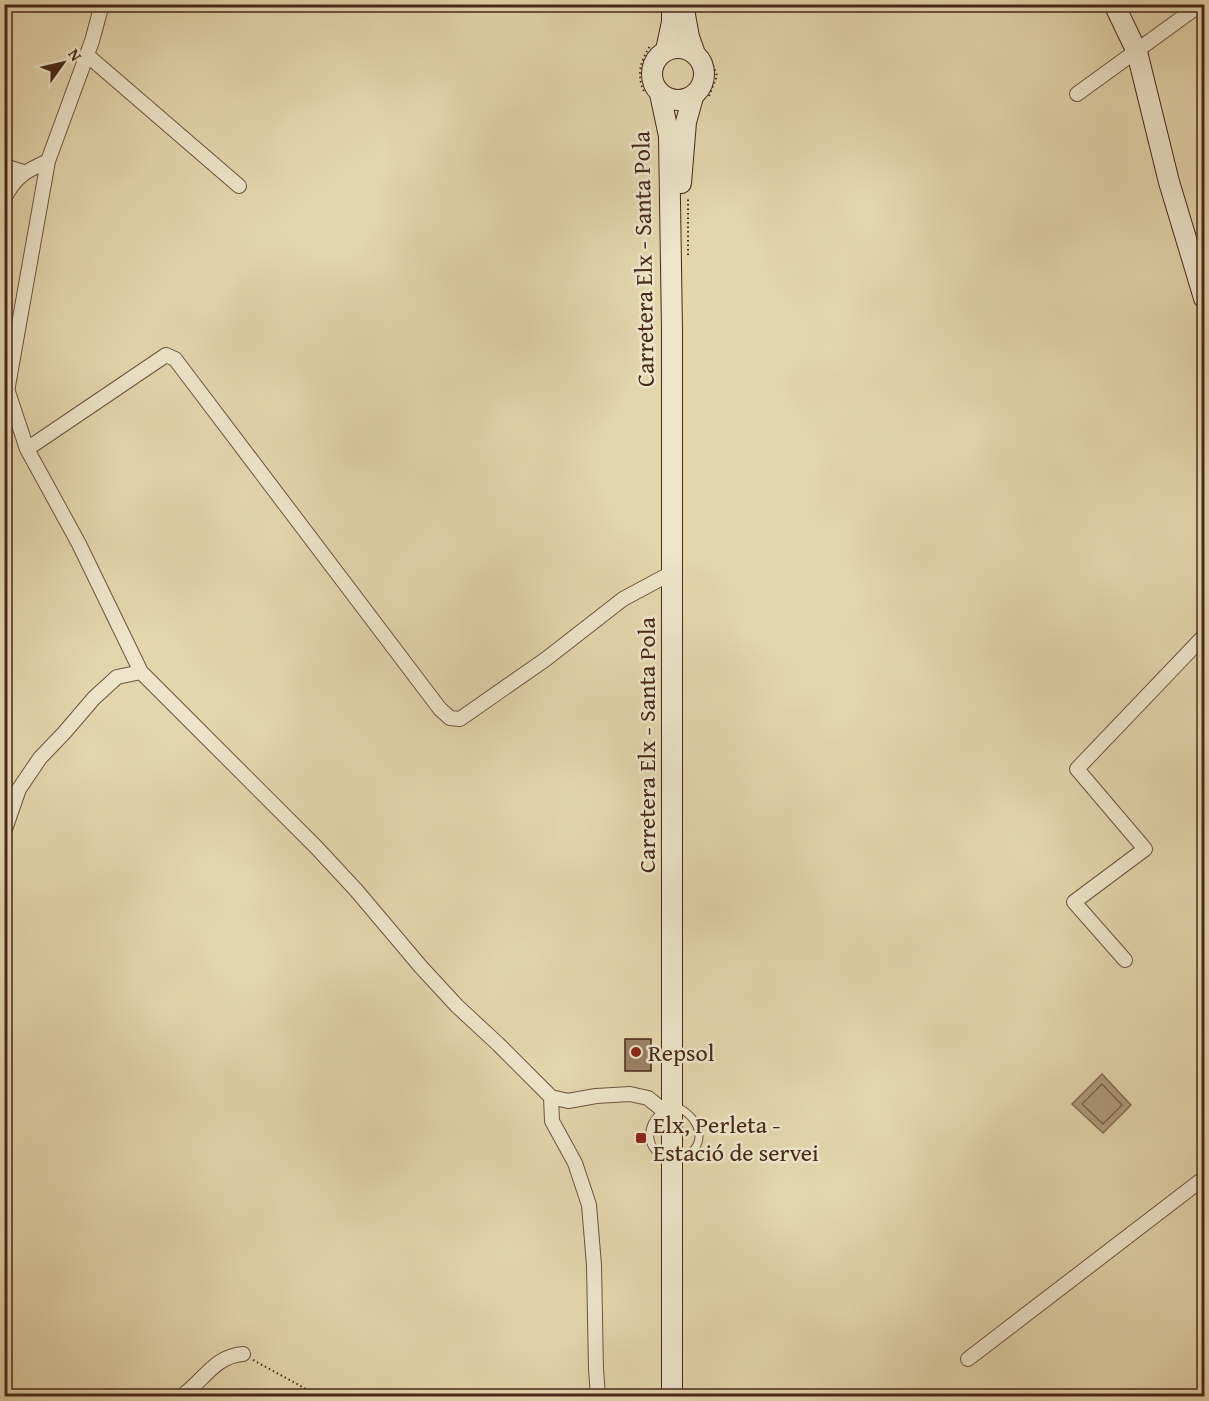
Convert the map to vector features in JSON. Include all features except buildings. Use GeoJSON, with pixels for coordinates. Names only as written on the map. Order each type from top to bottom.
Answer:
{"type":"FeatureCollection","features":[{"type":"Feature","properties":{"kind":"main road"},"geometry":{"type":"LineString","coordinates":[[666,50],[672,22],[672,4]]}},
{"type":"Feature","properties":{"kind":"main road"},"geometry":{"type":"LineString","coordinates":[[684,4],[689,37],[695,54],[703,66],[704,82],[693,97],[678,101],[665,98],[653,82],[652,74],[659,55],[666,50],[680,48],[695,54]]}},
{"type":"Feature","properties":{"kind":"main road"},"geometry":{"type":"LineString","coordinates":[[1114,4],[1137,51],[1169,182],[1204,298]]}},
{"type":"Feature","properties":{"kind":"main road","name":"Carretera Elx - Santa Pola"},"geometry":{"type":"LineString","coordinates":[[660,94],[669,136],[672,1110],[676,1158],[679,1396]]}},
{"type":"Feature","properties":{"kind":"main road","name":"Carretera Elx - Santa Pola"},"geometry":{"type":"LineString","coordinates":[[672,1110],[679,885],[683,559],[681,190],[686,122],[693,97]]}},
{"type":"Feature","properties":{"kind":"main road","name":"Carretera Elx - Santa Pola"},"geometry":{"type":"LineString","coordinates":[[672,1396],[676,1158]]}},
{"type":"Feature","properties":{"kind":"street"},"geometry":{"type":"LineString","coordinates":[[4,404],[48,161],[87,55],[102,4]]}},
{"type":"Feature","properties":{"kind":"street"},"geometry":{"type":"LineString","coordinates":[[1077,93],[1201,4]]}},
{"type":"Feature","properties":{"kind":"street"},"geometry":{"type":"LineString","coordinates":[[87,55],[239,186]]}},
{"type":"Feature","properties":{"kind":"street"},"geometry":{"type":"LineString","coordinates":[[4,199],[9,188],[23,172],[48,161]]}},
{"type":"Feature","properties":{"kind":"street"},"geometry":{"type":"LineString","coordinates":[[4,166],[23,172]]}},
{"type":"Feature","properties":{"kind":"street"},"geometry":{"type":"LineString","coordinates":[[27,449],[160,358],[166,355],[175,358],[440,709],[450,718],[460,719],[469,714],[546,659],[623,599],[664,577],[671,576]]}},
{"type":"Feature","properties":{"kind":"street"},"geometry":{"type":"LineString","coordinates":[[7,389],[27,449],[80,544],[141,672],[317,848],[428,975],[550,1097],[568,1101],[596,1096],[630,1094],[648,1098],[672,1110]]}},
{"type":"Feature","properties":{"kind":"street"},"geometry":{"type":"LineString","coordinates":[[1125,960],[1074,902],[1145,849],[1077,769],[1204,636]]}},
{"type":"Feature","properties":{"kind":"street"},"geometry":{"type":"LineString","coordinates":[[4,832],[19,789],[40,758],[94,698],[117,678],[141,672]]}},
{"type":"Feature","properties":{"kind":"street"},"geometry":{"type":"LineString","coordinates":[[550,1097],[552,1121],[574,1163],[589,1205],[594,1265],[598,1396]]}},
{"type":"Feature","properties":{"kind":"street"},"geometry":{"type":"LineString","coordinates":[[968,1359],[1204,1178]]}},
{"type":"Feature","properties":{"kind":"street"},"geometry":{"type":"LineString","coordinates":[[182,1396],[194,1388],[214,1365],[231,1355],[243,1354]]}},
{"type":"Feature","properties":{"kind":"lane"},"geometry":{"type":"LineString","coordinates":[[672,1110],[658,1114],[651,1125],[649,1137],[655,1150],[663,1157],[676,1158]]}},
{"type":"Feature","properties":{"kind":"path"},"geometry":{"type":"LineString","coordinates":[[243,1354],[319,1396]]}},
{"type":"Feature","properties":{"kind":"water"},"geometry":{"type":"Polygon","coordinates":[[[1102,1074],[1131,1105],[1103,1133],[1072,1104],[1102,1074]]]}},
{"type":"Feature","properties":{"kind":"place","name":"Repsol"},"geometry":{"type":"Point","coordinates":[636,1052]}},
{"type":"Feature","properties":{"kind":"place","name":"Elx, Perleta - Estació de servei"},"geometry":{"type":"Point","coordinates":[641,1138]}}]}
